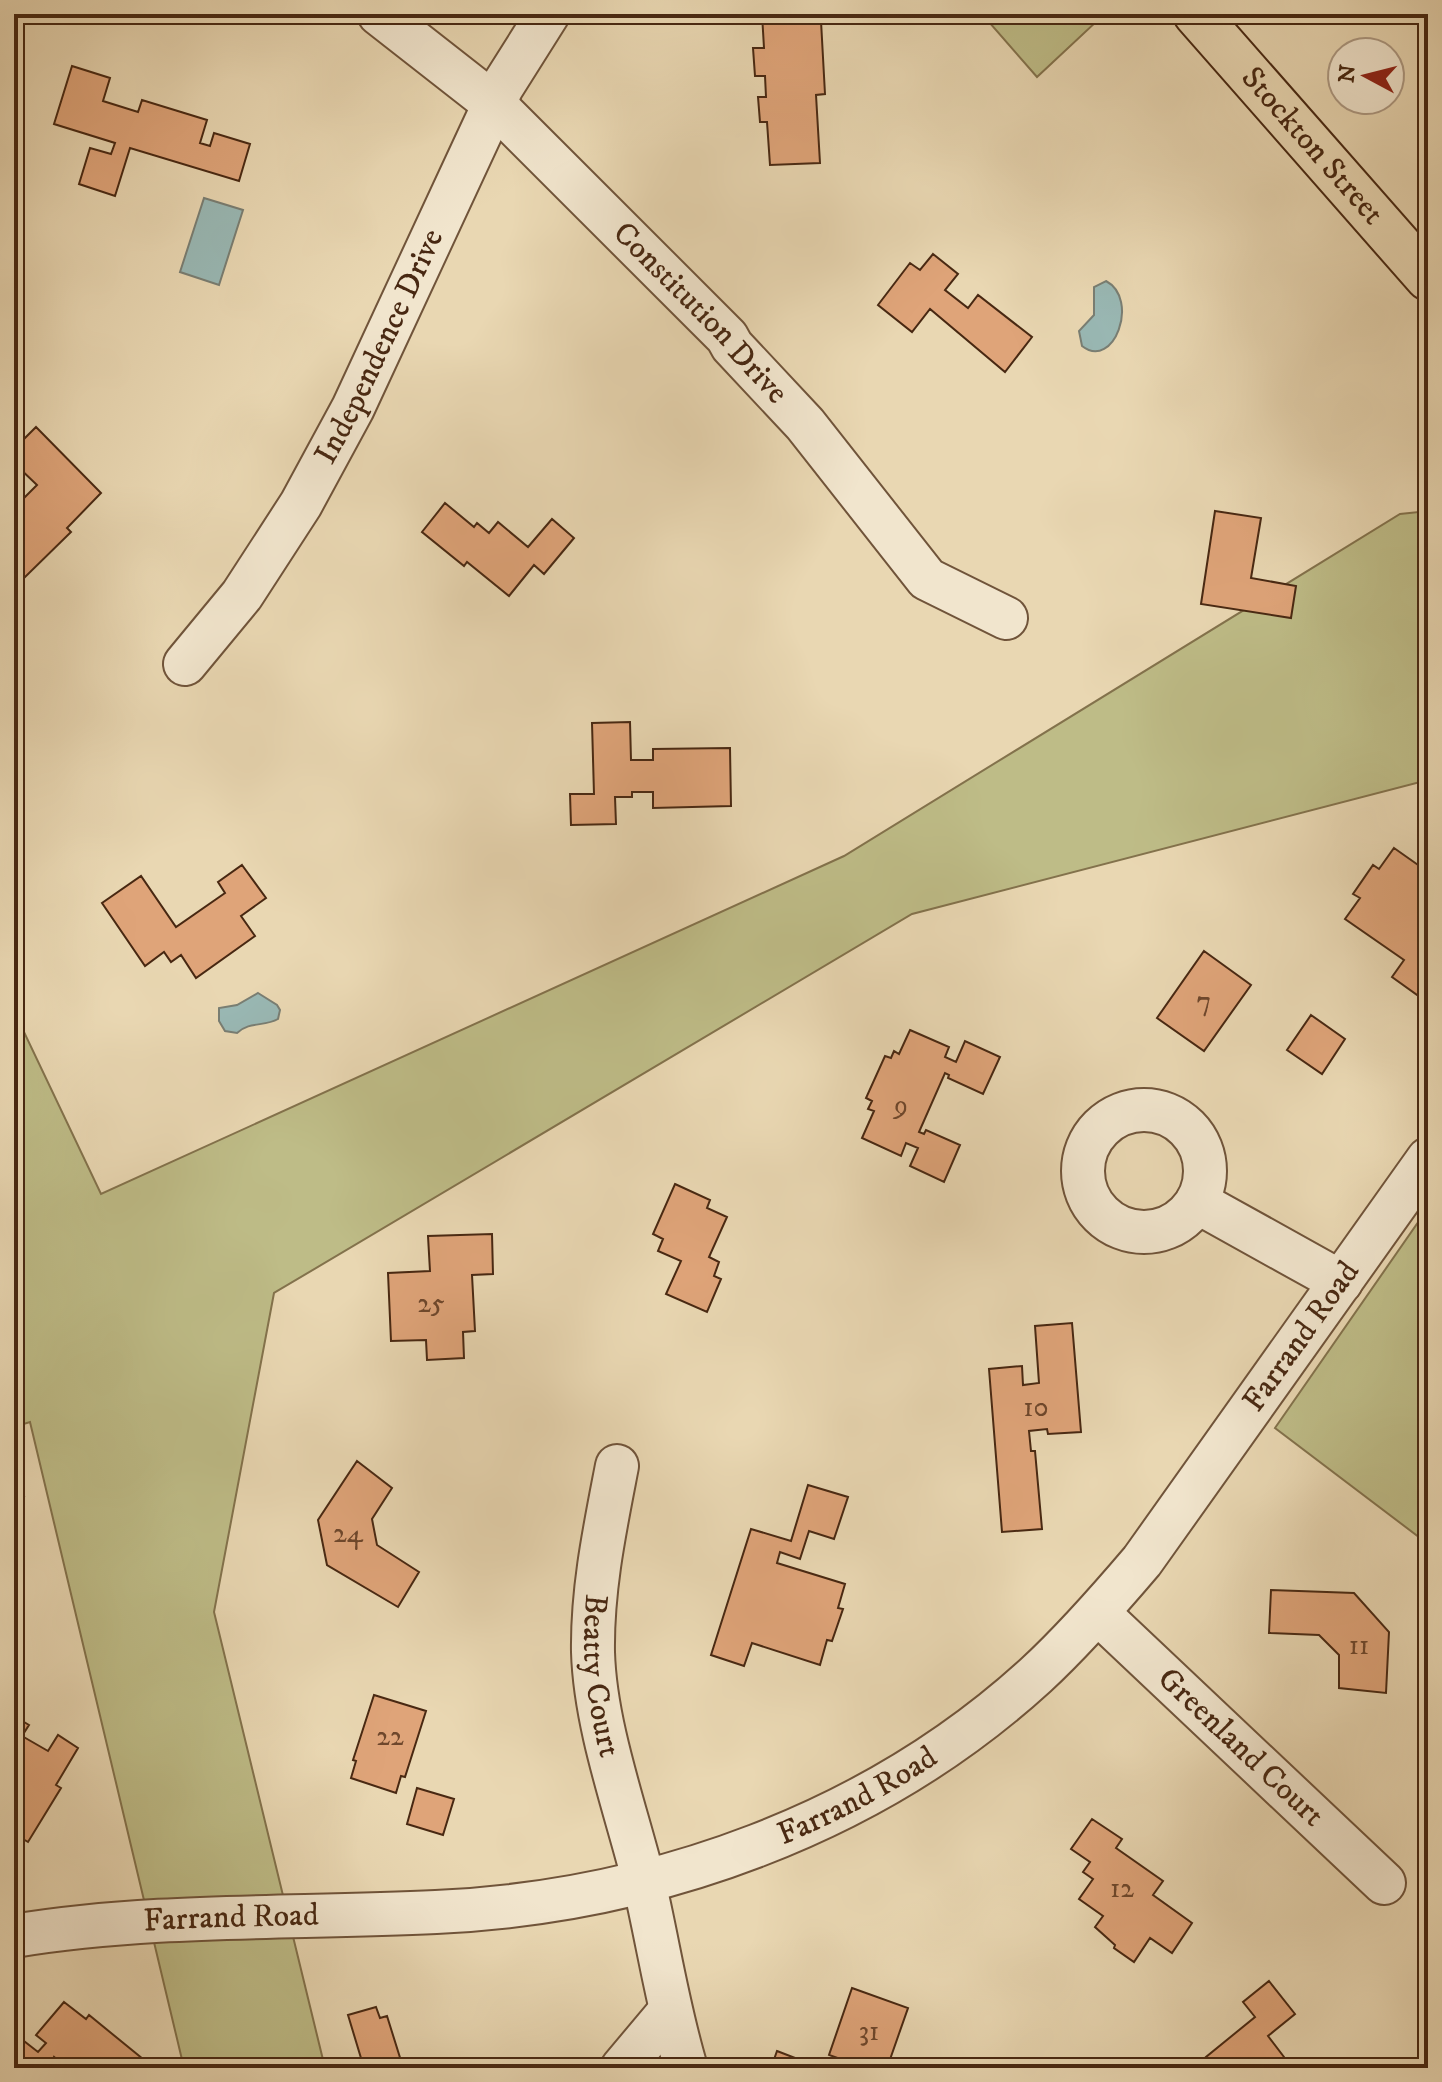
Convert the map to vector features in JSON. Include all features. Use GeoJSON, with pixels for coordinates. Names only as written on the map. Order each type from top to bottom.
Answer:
{"type":"FeatureCollection","features":[{"type":"Feature","properties":{"kind":"highway","name":"Stockton Street"},"geometry":{"type":"LineString","coordinates":[[1196,14],[1428,278]]}},
{"type":"Feature","properties":{"kind":"street","name":"Constitution Drive"},"geometry":{"type":"LineString","coordinates":[[379,14],[494,104],[727,337],[805,424],[927,579],[1006,618]]}},
{"type":"Feature","properties":{"kind":"street","name":"Independence Drive"},"geometry":{"type":"LineString","coordinates":[[185,664],[242,595],[301,504],[353,408],[502,87],[548,14]]}},
{"type":"Feature","properties":{"kind":"street","name":"Farrand Road"},"geometry":{"type":"LineString","coordinates":[[14,1936],[147,1921],[439,1912],[542,1902],[644,1882],[759,1846],[831,1815],[912,1769],[976,1725],[1036,1675],[1098,1613],[1142,1561],[1428,1159]]}},
{"type":"Feature","properties":{"kind":"street"},"geometry":{"type":"LineString","coordinates":[[1197,1202],[1341,1282]]}},
{"type":"Feature","properties":{"kind":"street","name":"Beatty Court"},"geometry":{"type":"LineString","coordinates":[[617,1466],[593,1604],[593,1656],[599,1708],[644,1882],[669,2012],[686,2068]]}},
{"type":"Feature","properties":{"kind":"street","name":"Greenland Court"},"geometry":{"type":"LineString","coordinates":[[1098,1613],[1384,1883]]}},
{"type":"Feature","properties":{"kind":"street"},"geometry":{"type":"LineString","coordinates":[[622,2068],[669,2012]]}},
{"type":"Feature","properties":{"kind":"shaded area"},"geometry":{"type":"Polygon","coordinates":[[[982,14],[1091,14],[1097,21],[1037,77],[982,14]]]}},
{"type":"Feature","properties":{"kind":"shaded area"},"geometry":{"type":"Polygon","coordinates":[[[1428,511],[1428,780],[912,914],[274,1293],[214,1612],[325,2068],[184,2068],[30,1422],[14,1427],[14,1011],[101,1194],[844,856],[1400,514],[1428,511]]]}},
{"type":"Feature","properties":{"kind":"shaded area"},"geometry":{"type":"Polygon","coordinates":[[[1428,1208],[1428,1544],[1275,1428],[1428,1208]]]}},
{"type":"Feature","properties":{"kind":"water"},"geometry":{"type":"Polygon","coordinates":[[[204,198],[243,210],[219,285],[180,272],[204,198]]]}},
{"type":"Feature","properties":{"kind":"water"},"geometry":{"type":"Polygon","coordinates":[[[1106,281],[1116,290],[1122,316],[1113,341],[1104,349],[1094,351],[1082,346],[1079,331],[1094,315],[1094,287],[1106,281]]]}},
{"type":"Feature","properties":{"kind":"water"},"geometry":{"type":"Polygon","coordinates":[[[258,993],[277,1005],[280,1010],[278,1019],[247,1027],[237,1033],[225,1031],[219,1021],[219,1008],[237,1005],[258,993]]]}},
{"type":"Feature","properties":{"kind":"building"},"geometry":{"type":"Polygon","coordinates":[[[762,14],[804,14],[805,22],[821,21],[825,94],[816,95],[820,163],[770,165],[767,122],[760,122],[758,97],[766,97],[765,76],[755,76],[753,48],[764,48],[762,14]]]}},
{"type":"Feature","properties":{"kind":"building"},"geometry":{"type":"Polygon","coordinates":[[[72,66],[110,78],[103,101],[138,112],[142,100],[207,120],[200,143],[210,146],[214,133],[250,144],[239,181],[130,148],[115,196],[79,184],[90,148],[111,154],[115,143],[54,124],[72,66]]]}},
{"type":"Feature","properties":{"kind":"building"},"geometry":{"type":"Polygon","coordinates":[[[933,254],[958,274],[945,290],[968,308],[978,295],[1032,337],[1005,372],[930,309],[912,332],[878,305],[910,263],[920,270],[933,254]]]}},
{"type":"Feature","properties":{"kind":"building"},"geometry":{"type":"Polygon","coordinates":[[[36,427],[101,493],[67,528],[71,532],[22,580],[19,576],[14,581],[14,508],[37,485],[14,463],[14,449],[36,427]]]}},
{"type":"Feature","properties":{"kind":"building"},"geometry":{"type":"Polygon","coordinates":[[[445,503],[474,527],[477,523],[489,533],[498,522],[528,547],[552,519],[574,538],[544,574],[534,565],[509,596],[467,562],[464,566],[422,532],[445,503]]]}},
{"type":"Feature","properties":{"kind":"building"},"geometry":{"type":"Polygon","coordinates":[[[1215,511],[1261,518],[1251,578],[1296,586],[1291,618],[1201,604],[1215,511]]]}},
{"type":"Feature","properties":{"kind":"building"},"geometry":{"type":"Polygon","coordinates":[[[630,722],[631,760],[653,760],[653,749],[730,748],[731,806],[653,808],[653,792],[632,792],[632,797],[615,797],[616,824],[571,825],[570,794],[594,794],[592,723],[630,722]]]}},
{"type":"Feature","properties":{"kind":"building"},"geometry":{"type":"Polygon","coordinates":[[[1394,848],[1428,872],[1428,986],[1420,997],[1392,977],[1404,960],[1345,919],[1360,898],[1353,894],[1373,865],[1379,869],[1394,848]]]}},
{"type":"Feature","properties":{"kind":"building"},"geometry":{"type":"Polygon","coordinates":[[[242,865],[266,898],[241,916],[255,936],[196,978],[181,955],[171,962],[164,952],[145,966],[102,903],[141,876],[176,927],[225,893],[218,882],[242,865]]]}},
{"type":"Feature","properties":{"kind":"building"},"geometry":{"type":"Polygon","coordinates":[[[1204,951],[1251,985],[1204,1051],[1157,1018],[1204,951]]]}},
{"type":"Feature","properties":{"kind":"building"},"geometry":{"type":"Polygon","coordinates":[[[1311,1015],[1345,1039],[1322,1074],[1287,1050],[1311,1015]]]}},
{"type":"Feature","properties":{"kind":"building"},"geometry":{"type":"Polygon","coordinates":[[[910,1030],[949,1047],[945,1057],[956,1062],[965,1041],[1000,1057],[983,1094],[948,1078],[949,1075],[945,1073],[919,1132],[924,1134],[926,1130],[960,1145],[944,1182],[910,1166],[918,1148],[906,1143],[901,1156],[862,1138],[874,1111],[868,1109],[872,1101],[866,1098],[885,1056],[891,1058],[894,1051],[899,1054],[910,1030]]]}},
{"type":"Feature","properties":{"kind":"building"},"geometry":{"type":"Polygon","coordinates":[[[675,1184],[710,1200],[707,1208],[727,1217],[709,1257],[719,1262],[714,1276],[721,1279],[707,1312],[666,1294],[681,1261],[658,1251],[663,1239],[653,1234],[675,1184]]]}},
{"type":"Feature","properties":{"kind":"building"},"geometry":{"type":"Polygon","coordinates":[[[492,1234],[493,1274],[472,1275],[475,1331],[463,1332],[464,1358],[427,1360],[426,1340],[391,1341],[388,1273],[430,1271],[428,1236],[492,1234]]]}},
{"type":"Feature","properties":{"kind":"building"},"geometry":{"type":"Polygon","coordinates":[[[1072,1323],[1081,1432],[1048,1434],[1047,1429],[1029,1431],[1031,1451],[1035,1451],[1042,1529],[1002,1532],[989,1369],[1022,1366],[1023,1385],[1039,1383],[1035,1326],[1072,1323]]]}},
{"type":"Feature","properties":{"kind":"building"},"geometry":{"type":"Polygon","coordinates":[[[357,1461],[392,1488],[372,1519],[377,1545],[419,1572],[398,1607],[327,1565],[318,1520],[357,1461]]]}},
{"type":"Feature","properties":{"kind":"building"},"geometry":{"type":"Polygon","coordinates":[[[808,1485],[848,1497],[834,1539],[809,1531],[800,1559],[780,1552],[777,1563],[845,1584],[838,1608],[843,1609],[832,1641],[827,1640],[820,1665],[752,1643],[744,1666],[711,1655],[751,1529],[791,1541],[808,1485]]]}},
{"type":"Feature","properties":{"kind":"building"},"geometry":{"type":"Polygon","coordinates":[[[14,1489],[24,1497],[14,1512],[14,1489]]]}},
{"type":"Feature","properties":{"kind":"building"},"geometry":{"type":"Polygon","coordinates":[[[1271,1590],[1354,1593],[1389,1632],[1386,1693],[1339,1688],[1339,1655],[1319,1635],[1269,1633],[1271,1590]]]}},
{"type":"Feature","properties":{"kind":"building"},"geometry":{"type":"Polygon","coordinates":[[[374,1695],[426,1711],[405,1777],[401,1776],[396,1793],[351,1778],[356,1761],[353,1760],[374,1695]]]}},
{"type":"Feature","properties":{"kind":"building"},"geometry":{"type":"Polygon","coordinates":[[[14,1716],[29,1725],[22,1736],[48,1751],[58,1735],[78,1748],[56,1785],[61,1788],[28,1842],[23,1839],[14,1853],[14,1716]]]}},
{"type":"Feature","properties":{"kind":"building"},"geometry":{"type":"Polygon","coordinates":[[[417,1788],[454,1799],[443,1835],[407,1824],[417,1788]]]}},
{"type":"Feature","properties":{"kind":"building"},"geometry":{"type":"Polygon","coordinates":[[[1092,1819],[1122,1839],[1116,1848],[1163,1881],[1153,1895],[1192,1923],[1172,1953],[1150,1938],[1134,1962],[1114,1948],[1115,1945],[1095,1927],[1103,1916],[1079,1899],[1093,1879],[1083,1872],[1090,1862],[1071,1849],[1092,1819]]]}},
{"type":"Feature","properties":{"kind":"building"},"geometry":{"type":"Polygon","coordinates":[[[1269,1981],[1295,2014],[1268,2036],[1284,2057],[1275,2064],[1278,2068],[1214,2068],[1206,2057],[1255,2017],[1243,2002],[1269,1981]]]}},
{"type":"Feature","properties":{"kind":"building"},"geometry":{"type":"Polygon","coordinates":[[[852,1988],[908,2008],[887,2068],[866,2068],[829,2055],[852,1988]]]}},
{"type":"Feature","properties":{"kind":"building"},"geometry":{"type":"Polygon","coordinates":[[[64,2002],[86,2019],[89,2015],[154,2068],[68,2068],[54,2057],[50,2068],[14,2068],[14,2046],[20,2038],[38,2052],[46,2043],[36,2035],[64,2002]]]}},
{"type":"Feature","properties":{"kind":"building"},"geometry":{"type":"Polygon","coordinates":[[[376,2007],[380,2018],[387,2016],[402,2064],[398,2068],[364,2068],[348,2015],[376,2007]]]}},
{"type":"Feature","properties":{"kind":"building"},"geometry":{"type":"Polygon","coordinates":[[[777,2051],[816,2066],[771,2068],[777,2051]]]}}]}
